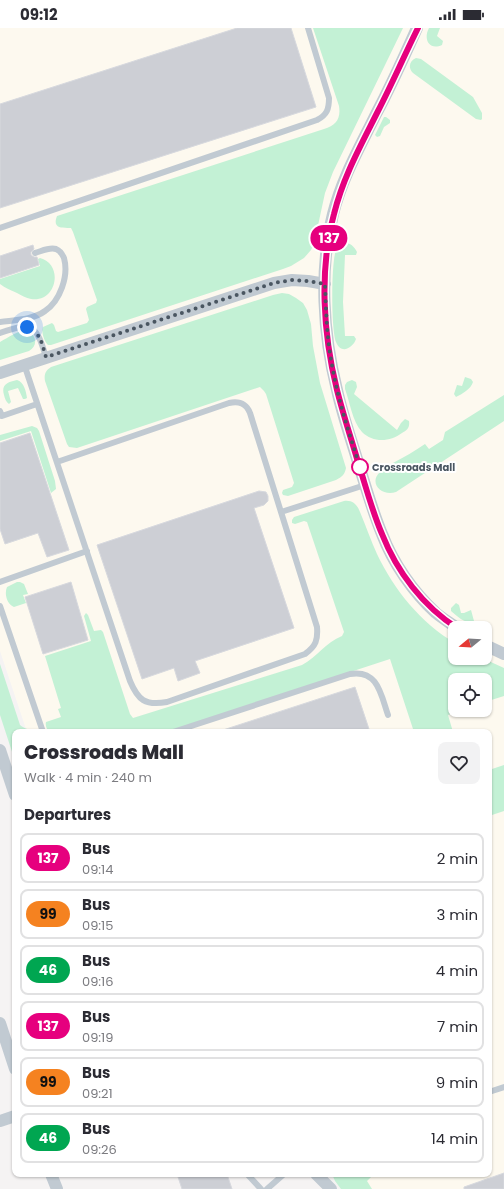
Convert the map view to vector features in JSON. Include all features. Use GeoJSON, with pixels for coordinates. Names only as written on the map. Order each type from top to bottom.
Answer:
{"type":"FeatureCollection","features":[{"type":"Feature","properties":{"kind":"street"},"geometry":{"type":"LineString","coordinates":[[418,28],[355,155],[341,188],[331,226],[327,257],[325,284],[326,323],[332,369],[342,411],[382,536],[396,563],[410,584],[426,603],[448,622]]}},
{"type":"Feature","properties":{"kind":"street"},"geometry":{"type":"LineString","coordinates":[[0,372],[274,283],[292,280],[325,284]]}},
{"type":"Feature","properties":{"kind":"street"},"geometry":{"type":"LineString","coordinates":[[492,648],[504,654]]}},
{"type":"Feature","properties":{"kind":"street"},"geometry":{"type":"LineString","coordinates":[[0,750],[12,786]]}},
{"type":"Feature","properties":{"kind":"street"},"geometry":{"type":"LineString","coordinates":[[0,1023],[12,1060]]}},
{"type":"Feature","properties":{"kind":"street"},"geometry":{"type":"LineString","coordinates":[[0,1121],[12,1117]]}},
{"type":"Feature","properties":{"kind":"street"},"geometry":{"type":"LineString","coordinates":[[52,1177],[57,1189]]}},
{"type":"Feature","properties":{"kind":"street"},"geometry":{"type":"LineString","coordinates":[[319,1177],[331,1189]]}},
{"type":"Feature","properties":{"kind":"lane"},"geometry":{"type":"LineString","coordinates":[[0,228],[323,117],[327,112],[330,98],[308,28]]}},
{"type":"Feature","properties":{"kind":"lane"},"geometry":{"type":"LineString","coordinates":[[0,322],[38,315],[46,311],[57,297],[66,269],[62,254],[58,250],[53,249],[35,252]]}},
{"type":"Feature","properties":{"kind":"lane"},"geometry":{"type":"LineString","coordinates":[[0,333],[22,327],[33,329],[40,339],[46,357]]}},
{"type":"Feature","properties":{"kind":"lane"},"geometry":{"type":"LineString","coordinates":[[24,364],[37,404],[134,690],[140,698],[148,703],[167,702],[305,654],[311,650],[316,643],[317,627],[250,413],[245,405],[240,402],[229,403],[57,462]]}},
{"type":"Feature","properties":{"kind":"lane"},"geometry":{"type":"LineString","coordinates":[[0,411],[2,416],[37,404]]}},
{"type":"Feature","properties":{"kind":"lane"},"geometry":{"type":"LineString","coordinates":[[281,512],[365,485]]}},
{"type":"Feature","properties":{"kind":"lane"},"geometry":{"type":"LineString","coordinates":[[0,582],[87,551]]}},
{"type":"Feature","properties":{"kind":"lane"},"geometry":{"type":"LineString","coordinates":[[0,606],[42,729]]}},
{"type":"Feature","properties":{"kind":"lane"},"geometry":{"type":"LineString","coordinates":[[182,729],[358,672],[365,673],[376,684],[388,715]]}},
{"type":"Feature","properties":{"kind":"lane"},"geometry":{"type":"LineString","coordinates":[[492,1091],[504,1087]]}},
{"type":"Feature","properties":{"kind":"lane"},"geometry":{"type":"LineString","coordinates":[[250,1177],[261,1189]]}},
{"type":"Feature","properties":{"kind":"lane"},"geometry":{"type":"LineString","coordinates":[[267,1189],[281,1177]]}},
{"type":"Feature","properties":{"kind":"shaded area"},"geometry":{"type":"Polygon","coordinates":[[[0,28],[504,28],[504,1189],[366,1189],[355,1177],[492,1177],[492,729],[26,729],[0,651],[0,28]]]}},
{"type":"Feature","properties":{"kind":"green space"},"geometry":{"type":"Polygon","coordinates":[[[313,28],[403,28],[333,172],[325,193],[314,244],[311,250],[304,258],[283,269],[48,345],[43,336],[43,327],[52,323],[58,332],[87,323],[89,320],[86,309],[87,307],[96,303],[97,300],[73,232],[71,228],[61,228],[57,226],[57,216],[324,129],[332,126],[337,121],[339,106],[313,28]]]}},
{"type":"Feature","properties":{"kind":"green space"},"geometry":{"type":"Polygon","coordinates":[[[429,28],[440,28],[437,36],[443,41],[442,45],[434,46],[428,43],[427,32],[429,28]]]}},
{"type":"Feature","properties":{"kind":"green space"},"geometry":{"type":"Polygon","coordinates":[[[416,58],[421,59],[473,97],[482,113],[482,119],[476,119],[413,73],[410,69],[410,65],[416,58]]]}},
{"type":"Feature","properties":{"kind":"green space"},"geometry":{"type":"Polygon","coordinates":[[[384,117],[390,120],[390,123],[384,127],[380,136],[377,137],[375,135],[384,117]]]}},
{"type":"Feature","properties":{"kind":"green space"},"geometry":{"type":"Polygon","coordinates":[[[343,243],[351,245],[357,252],[356,255],[345,255],[343,302],[345,336],[354,336],[356,339],[347,349],[338,346],[334,335],[333,324],[332,296],[334,257],[337,248],[343,243]]]}},
{"type":"Feature","properties":{"kind":"green space"},"geometry":{"type":"Polygon","coordinates":[[[40,258],[48,262],[55,275],[52,289],[47,295],[40,299],[31,299],[0,284],[0,279],[40,266],[38,259],[40,258]]]}},
{"type":"Feature","properties":{"kind":"green space"},"geometry":{"type":"Polygon","coordinates":[[[282,293],[289,294],[296,298],[303,303],[307,310],[311,324],[313,346],[320,383],[346,468],[344,474],[340,478],[288,496],[283,495],[283,490],[292,487],[294,483],[266,394],[260,387],[77,448],[69,447],[45,381],[45,373],[51,367],[282,293]]]}},
{"type":"Feature","properties":{"kind":"green space"},"geometry":{"type":"Polygon","coordinates":[[[27,330],[33,335],[35,340],[32,349],[0,360],[0,342],[16,333],[27,330]]]}},
{"type":"Feature","properties":{"kind":"green space"},"geometry":{"type":"Polygon","coordinates":[[[465,377],[471,379],[473,382],[472,385],[456,397],[454,394],[457,385],[462,386],[465,377]]]}},
{"type":"Feature","properties":{"kind":"green space"},"geometry":{"type":"Polygon","coordinates":[[[17,380],[23,385],[27,398],[23,399],[18,388],[8,391],[11,402],[9,404],[5,399],[3,392],[4,386],[17,380]]]}},
{"type":"Feature","properties":{"kind":"green space"},"geometry":{"type":"Polygon","coordinates":[[[352,380],[356,382],[357,387],[354,394],[397,430],[405,419],[409,421],[409,427],[407,430],[387,440],[376,440],[366,436],[356,422],[345,389],[347,382],[352,380]]]}},
{"type":"Feature","properties":{"kind":"green space"},"geometry":{"type":"Polygon","coordinates":[[[504,395],[504,421],[396,492],[386,493],[378,488],[375,480],[383,469],[425,444],[429,449],[443,440],[445,432],[504,395]]]}},
{"type":"Feature","properties":{"kind":"green space"},"geometry":{"type":"Polygon","coordinates":[[[32,426],[37,428],[39,431],[55,481],[56,489],[51,493],[31,431],[0,441],[0,435],[32,426]]]}},
{"type":"Feature","properties":{"kind":"green space"},"geometry":{"type":"Polygon","coordinates":[[[344,501],[354,503],[362,517],[377,554],[400,593],[420,616],[448,638],[448,665],[492,665],[492,663],[504,668],[504,696],[492,700],[492,673],[448,673],[448,717],[452,729],[413,729],[390,659],[176,729],[48,729],[46,722],[61,717],[58,709],[61,708],[45,656],[91,641],[84,616],[86,613],[94,631],[101,630],[103,632],[130,714],[133,718],[302,665],[331,642],[342,636],[344,632],[307,522],[304,521],[295,524],[292,523],[294,517],[344,501]]]}},
{"type":"Feature","properties":{"kind":"green space"},"geometry":{"type":"Polygon","coordinates":[[[17,582],[24,584],[28,594],[23,595],[26,603],[14,607],[8,601],[6,590],[7,587],[17,582]]]}},
{"type":"Feature","properties":{"kind":"green space"},"geometry":{"type":"Polygon","coordinates":[[[456,603],[459,605],[461,613],[471,610],[474,621],[464,621],[451,611],[451,608],[456,603]]]}},
{"type":"Feature","properties":{"kind":"green space"},"geometry":{"type":"Polygon","coordinates":[[[0,664],[20,725],[28,729],[12,729],[12,752],[0,715],[0,664]]]}},
{"type":"Feature","properties":{"kind":"green space"},"geometry":{"type":"Polygon","coordinates":[[[504,765],[504,811],[492,815],[492,769],[504,765]]]}},
{"type":"Feature","properties":{"kind":"green space"},"geometry":{"type":"Polygon","coordinates":[[[333,1177],[371,1177],[367,1181],[372,1189],[341,1189],[333,1177]]]}},
{"type":"Feature","properties":{"kind":"building"},"geometry":{"type":"Polygon","coordinates":[[[237,28],[291,28],[316,107],[0,208],[0,104],[237,28]]]}},
{"type":"Feature","properties":{"kind":"building"},"geometry":{"type":"Polygon","coordinates":[[[33,245],[34,249],[31,252],[31,255],[37,257],[39,265],[0,278],[0,256],[33,245]]]}},
{"type":"Feature","properties":{"kind":"building"},"geometry":{"type":"Polygon","coordinates":[[[30,433],[69,550],[47,557],[38,533],[5,544],[0,529],[0,443],[30,433]]]}},
{"type":"Feature","properties":{"kind":"building"},"geometry":{"type":"Polygon","coordinates":[[[259,491],[266,492],[268,501],[264,505],[254,508],[294,628],[195,661],[200,673],[178,681],[174,668],[142,679],[97,545],[259,491]]]}},
{"type":"Feature","properties":{"kind":"building"},"geometry":{"type":"Polygon","coordinates":[[[71,582],[88,640],[43,654],[25,597],[71,582]]]}},
{"type":"Feature","properties":{"kind":"building"},"geometry":{"type":"Polygon","coordinates":[[[355,687],[369,729],[226,729],[355,687]]]}},
{"type":"Feature","properties":{"kind":"building"},"geometry":{"type":"Polygon","coordinates":[[[504,1173],[504,1189],[464,1189],[464,1187],[504,1173]]]}},
{"type":"Feature","properties":{"kind":"building"},"geometry":{"type":"Polygon","coordinates":[[[178,1177],[228,1177],[232,1189],[182,1189],[178,1177]]]}},
{"type":"Feature","properties":{"kind":"bus line","name":"137"},"geometry":{"type":"LineString","coordinates":[[418,28],[355,155],[341,188],[331,226],[327,257],[325,284],[326,323],[332,369],[339,400],[382,536],[396,563],[410,584],[435,612],[448,622]]}},
{"type":"Feature","properties":{"kind":"place","name":"Crossroads Mall"},"geometry":{"type":"Point","coordinates":[360,467]}},
{"type":"Feature","properties":{"kind":"route"},"geometry":{"type":"LineString","coordinates":[[27,327],[33,329],[37,334],[46,357],[274,283],[292,280],[325,284],[326,323],[332,369],[342,411],[361,471],[360,467]]}}]}
